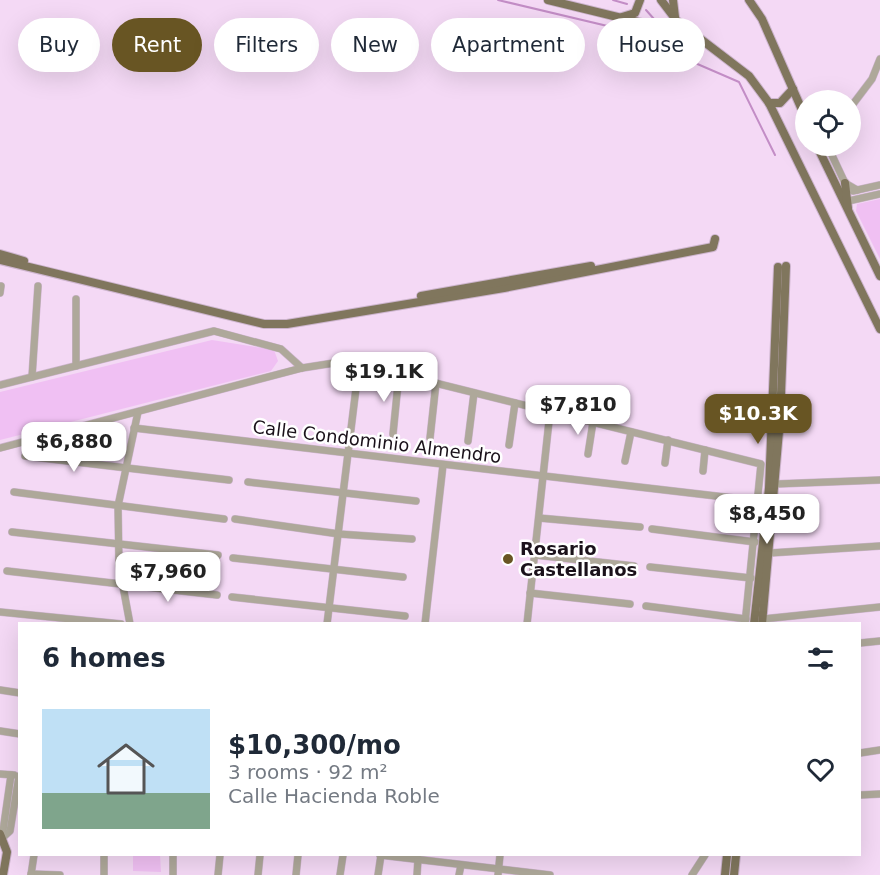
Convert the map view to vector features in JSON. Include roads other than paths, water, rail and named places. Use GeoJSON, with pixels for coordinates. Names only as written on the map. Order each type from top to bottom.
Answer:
{"type":"FeatureCollection","features":[{"type":"Feature","properties":{"kind":"main road"},"geometry":{"type":"LineString","coordinates":[[548,0],[620,18]]}},
{"type":"Feature","properties":{"kind":"main road"},"geometry":{"type":"LineString","coordinates":[[616,17],[628,17],[635,13],[640,0]]}},
{"type":"Feature","properties":{"kind":"main road"},"geometry":{"type":"LineString","coordinates":[[661,0],[674,18]]}},
{"type":"Feature","properties":{"kind":"main road"},"geometry":{"type":"LineString","coordinates":[[673,0],[676,18]]}},
{"type":"Feature","properties":{"kind":"main road"},"geometry":{"type":"LineString","coordinates":[[749,0],[762,19],[794,93],[780,104],[769,103]]}},
{"type":"Feature","properties":{"kind":"main road"},"geometry":{"type":"LineString","coordinates":[[705,44],[749,76],[769,103],[880,329]]}},
{"type":"Feature","properties":{"kind":"main road"},"geometry":{"type":"LineString","coordinates":[[823,156],[847,196]]}},
{"type":"Feature","properties":{"kind":"main road"},"geometry":{"type":"LineString","coordinates":[[845,183],[849,214],[880,276]]}},
{"type":"Feature","properties":{"kind":"main road"},"geometry":{"type":"LineString","coordinates":[[0,254],[55,270],[265,319],[287,319],[647,257],[715,239],[715,244],[709,248],[658,259],[504,288],[287,324],[264,324],[0,260]]}},
{"type":"Feature","properties":{"kind":"main road"},"geometry":{"type":"LineString","coordinates":[[748,622],[769,488],[782,266],[776,484],[763,622]]}},
{"type":"Feature","properties":{"kind":"main road"},"geometry":{"type":"LineString","coordinates":[[1,837],[7,852],[3,875]]}},
{"type":"Feature","properties":{"kind":"main road"},"geometry":{"type":"LineString","coordinates":[[725,875],[727,856]]}},
{"type":"Feature","properties":{"kind":"main road"},"geometry":{"type":"LineString","coordinates":[[734,875],[736,856]]}},
{"type":"Feature","properties":{"kind":"street"},"geometry":{"type":"LineString","coordinates":[[861,94],[872,79],[880,59]]}},
{"type":"Feature","properties":{"kind":"street"},"geometry":{"type":"LineString","coordinates":[[832,156],[845,183]]}},
{"type":"Feature","properties":{"kind":"street"},"geometry":{"type":"LineString","coordinates":[[847,196],[880,185]]}},
{"type":"Feature","properties":{"kind":"street"},"geometry":{"type":"LineString","coordinates":[[847,196],[880,194]]}},
{"type":"Feature","properties":{"kind":"street"},"geometry":{"type":"LineString","coordinates":[[0,293],[1,286]]}},
{"type":"Feature","properties":{"kind":"street"},"geometry":{"type":"LineString","coordinates":[[33,377],[38,286]]}},
{"type":"Feature","properties":{"kind":"street"},"geometry":{"type":"LineString","coordinates":[[76,299],[76,366]]}},
{"type":"Feature","properties":{"kind":"street"},"geometry":{"type":"LineString","coordinates":[[0,385],[214,331],[281,349],[302,369]]}},
{"type":"Feature","properties":{"kind":"street"},"geometry":{"type":"LineString","coordinates":[[0,448],[302,369],[334,363],[359,364],[761,464],[748,622],[646,606]]}},
{"type":"Feature","properties":{"kind":"street"},"geometry":{"type":"LineString","coordinates":[[327,622],[359,364]]}},
{"type":"Feature","properties":{"kind":"street"},"geometry":{"type":"LineString","coordinates":[[393,434],[399,374]]}},
{"type":"Feature","properties":{"kind":"street"},"geometry":{"type":"LineString","coordinates":[[430,438],[436,383]]}},
{"type":"Feature","properties":{"kind":"street"},"geometry":{"type":"LineString","coordinates":[[468,441],[474,393]]}},
{"type":"Feature","properties":{"kind":"street"},"geometry":{"type":"LineString","coordinates":[[509,446],[515,403]]}},
{"type":"Feature","properties":{"kind":"street"},"geometry":{"type":"LineString","coordinates":[[130,622],[123,586],[118,506],[138,412]]}},
{"type":"Feature","properties":{"kind":"street"},"geometry":{"type":"LineString","coordinates":[[527,622],[550,412]]}},
{"type":"Feature","properties":{"kind":"street"},"geometry":{"type":"LineString","coordinates":[[588,454],[593,422]]}},
{"type":"Feature","properties":{"kind":"street","name":"Calle Condominio Almendro"},"geometry":{"type":"LineString","coordinates":[[134,428],[759,501]]}},
{"type":"Feature","properties":{"kind":"street"},"geometry":{"type":"LineString","coordinates":[[625,461],[631,432]]}},
{"type":"Feature","properties":{"kind":"street"},"geometry":{"type":"LineString","coordinates":[[665,463],[668,441]]}},
{"type":"Feature","properties":{"kind":"street"},"geometry":{"type":"LineString","coordinates":[[703,471],[705,450]]}},
{"type":"Feature","properties":{"kind":"street"},"geometry":{"type":"LineString","coordinates":[[25,456],[229,480]]}},
{"type":"Feature","properties":{"kind":"street"},"geometry":{"type":"LineString","coordinates":[[424,622],[443,465]]}},
{"type":"Feature","properties":{"kind":"street"},"geometry":{"type":"LineString","coordinates":[[776,484],[880,480]]}},
{"type":"Feature","properties":{"kind":"street"},"geometry":{"type":"LineString","coordinates":[[248,482],[344,495],[416,501]]}},
{"type":"Feature","properties":{"kind":"street"},"geometry":{"type":"LineString","coordinates":[[14,492],[224,519]]}},
{"type":"Feature","properties":{"kind":"street"},"geometry":{"type":"LineString","coordinates":[[539,518],[640,527]]}},
{"type":"Feature","properties":{"kind":"street"},"geometry":{"type":"LineString","coordinates":[[235,519],[339,534],[412,539]]}},
{"type":"Feature","properties":{"kind":"street"},"geometry":{"type":"LineString","coordinates":[[652,529],[755,542]]}},
{"type":"Feature","properties":{"kind":"street"},"geometry":{"type":"LineString","coordinates":[[12,532],[218,555]]}},
{"type":"Feature","properties":{"kind":"street"},"geometry":{"type":"LineString","coordinates":[[770,553],[880,546]]}},
{"type":"Feature","properties":{"kind":"street"},"geometry":{"type":"LineString","coordinates":[[535,555],[634,566]]}},
{"type":"Feature","properties":{"kind":"street"},"geometry":{"type":"LineString","coordinates":[[233,558],[404,577]]}},
{"type":"Feature","properties":{"kind":"street"},"geometry":{"type":"LineString","coordinates":[[650,567],[751,578]]}},
{"type":"Feature","properties":{"kind":"street"},"geometry":{"type":"LineString","coordinates":[[7,571],[217,595]]}},
{"type":"Feature","properties":{"kind":"street"},"geometry":{"type":"LineString","coordinates":[[530,593],[630,604]]}},
{"type":"Feature","properties":{"kind":"street"},"geometry":{"type":"LineString","coordinates":[[232,597],[405,616]]}},
{"type":"Feature","properties":{"kind":"street"},"geometry":{"type":"LineString","coordinates":[[763,622],[880,607]]}},
{"type":"Feature","properties":{"kind":"street"},"geometry":{"type":"LineString","coordinates":[[0,612],[101,622]]}},
{"type":"Feature","properties":{"kind":"street"},"geometry":{"type":"LineString","coordinates":[[861,643],[880,641]]}},
{"type":"Feature","properties":{"kind":"street"},"geometry":{"type":"LineString","coordinates":[[0,690],[18,693]]}},
{"type":"Feature","properties":{"kind":"street"},"geometry":{"type":"LineString","coordinates":[[0,731],[18,734]]}},
{"type":"Feature","properties":{"kind":"street"},"geometry":{"type":"LineString","coordinates":[[861,753],[880,750]]}},
{"type":"Feature","properties":{"kind":"street"},"geometry":{"type":"LineString","coordinates":[[0,774],[16,776],[10,810],[1,837]]}},
{"type":"Feature","properties":{"kind":"street"},"geometry":{"type":"LineString","coordinates":[[861,795],[880,794]]}},
{"type":"Feature","properties":{"kind":"street"},"geometry":{"type":"LineString","coordinates":[[1,837],[14,826],[10,810]]}},
{"type":"Feature","properties":{"kind":"street"},"geometry":{"type":"LineString","coordinates":[[34,856],[31,874],[60,875]]}},
{"type":"Feature","properties":{"kind":"street"},"geometry":{"type":"LineString","coordinates":[[104,856],[104,875]]}},
{"type":"Feature","properties":{"kind":"street"},"geometry":{"type":"LineString","coordinates":[[172,875],[173,856]]}},
{"type":"Feature","properties":{"kind":"street"},"geometry":{"type":"LineString","coordinates":[[218,875],[220,856]]}},
{"type":"Feature","properties":{"kind":"street"},"geometry":{"type":"LineString","coordinates":[[258,875],[260,856]]}},
{"type":"Feature","properties":{"kind":"street"},"geometry":{"type":"LineString","coordinates":[[296,875],[298,856]]}},
{"type":"Feature","properties":{"kind":"street"},"geometry":{"type":"LineString","coordinates":[[340,875],[343,856]]}},
{"type":"Feature","properties":{"kind":"street"},"geometry":{"type":"LineString","coordinates":[[378,875],[381,856]]}},
{"type":"Feature","properties":{"kind":"street"},"geometry":{"type":"LineString","coordinates":[[406,856],[418,860],[498,872],[550,875]]}},
{"type":"Feature","properties":{"kind":"street"},"geometry":{"type":"LineString","coordinates":[[498,872],[500,856]]}},
{"type":"Feature","properties":{"kind":"street"},"geometry":{"type":"LineString","coordinates":[[692,875],[704,856]]}},
{"type":"Feature","properties":{"kind":"street"},"geometry":{"type":"LineString","coordinates":[[417,875],[418,860]]}},
{"type":"Feature","properties":{"kind":"street"},"geometry":{"type":"LineString","coordinates":[[459,875],[461,865]]}},
{"type":"Feature","properties":{"kind":"waterway"},"geometry":{"type":"LineString","coordinates":[[498,0],[658,38],[665,50],[739,82],[775,155]]}},
{"type":"Feature","properties":{"kind":"waterway"},"geometry":{"type":"LineString","coordinates":[[613,0],[627,4]]}},
{"type":"Feature","properties":{"kind":"waterway"},"geometry":{"type":"LineString","coordinates":[[646,10],[653,18]]}},
{"type":"Feature","properties":{"kind":"place","name":"Rosario Castellanos"},"geometry":{"type":"Point","coordinates":[508,559]}}]}
